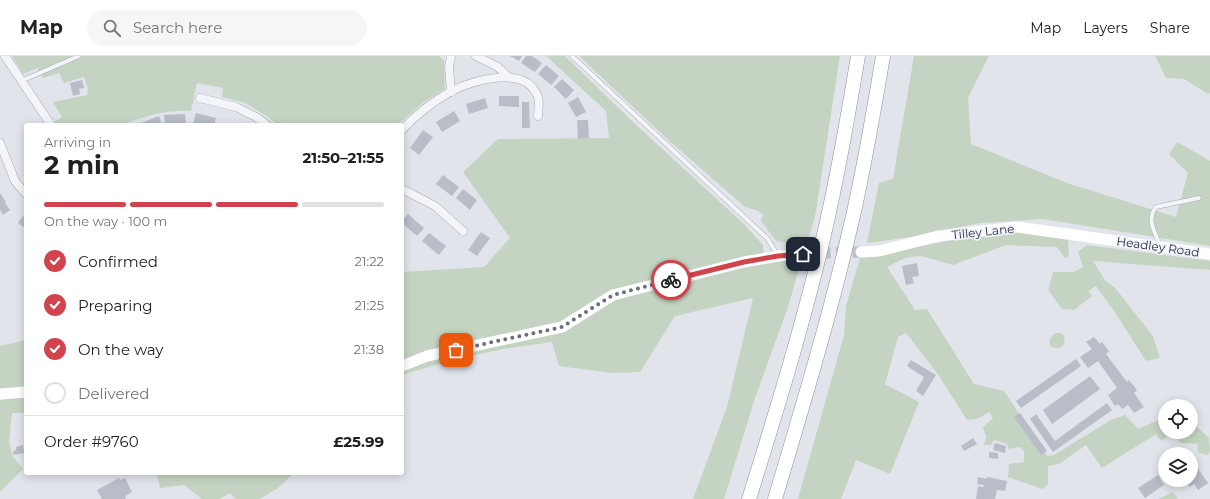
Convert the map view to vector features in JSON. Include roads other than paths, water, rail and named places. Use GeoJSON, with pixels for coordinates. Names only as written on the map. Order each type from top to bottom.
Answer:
{"type":"FeatureCollection","features":[{"type":"Feature","properties":{"kind":"highway"},"geometry":{"type":"LineString","coordinates":[[749,499],[791,362],[828,217],[858,56]]}},
{"type":"Feature","properties":{"kind":"highway"},"geometry":{"type":"LineString","coordinates":[[775,499],[815,366],[852,223],[868,145],[883,56]]}},
{"type":"Feature","properties":{"kind":"street"},"geometry":{"type":"LineString","coordinates":[[5,56],[50,123]]}},
{"type":"Feature","properties":{"kind":"street"},"geometry":{"type":"LineString","coordinates":[[451,56],[449,67],[451,92]]}},
{"type":"Feature","properties":{"kind":"street"},"geometry":{"type":"LineString","coordinates":[[476,56],[498,67],[508,77]]}},
{"type":"Feature","properties":{"kind":"street"},"geometry":{"type":"LineString","coordinates":[[404,128],[428,106],[451,92],[490,79],[508,77],[520,79],[534,89],[539,99],[538,116]]}},
{"type":"Feature","properties":{"kind":"street"},"geometry":{"type":"LineString","coordinates":[[200,98],[236,107],[265,123]]}},
{"type":"Feature","properties":{"kind":"street"},"geometry":{"type":"LineString","coordinates":[[0,143],[15,181],[24,192]]}},
{"type":"Feature","properties":{"kind":"street"},"geometry":{"type":"LineString","coordinates":[[404,190],[435,206],[463,231]]}},
{"type":"Feature","properties":{"kind":"street","name":"Tilley Lane"},"geometry":{"type":"LineString","coordinates":[[861,252],[879,251],[938,236],[1016,227],[1106,239]]}},
{"type":"Feature","properties":{"kind":"street","name":"Headley Road"},"geometry":{"type":"LineString","coordinates":[[1106,239],[1210,254]]}},
{"type":"Feature","properties":{"kind":"street"},"geometry":{"type":"LineString","coordinates":[[404,365],[426,356],[562,327],[613,295],[744,262],[778,256],[803,254]]}},
{"type":"Feature","properties":{"kind":"street"},"geometry":{"type":"LineString","coordinates":[[0,394],[24,392]]}},
{"type":"Feature","properties":{"kind":"lane"},"geometry":{"type":"LineString","coordinates":[[22,81],[79,56]]}},
{"type":"Feature","properties":{"kind":"lane"},"geometry":{"type":"LineString","coordinates":[[572,56],[759,230],[778,256]]}},
{"type":"Feature","properties":{"kind":"lane"},"geometry":{"type":"LineString","coordinates":[[1161,247],[1151,220],[1152,212],[1156,207],[1200,198]]}},
{"type":"Feature","properties":{"kind":"tunnel"},"geometry":{"type":"LineString","coordinates":[[803,254],[861,252]]}}]}
